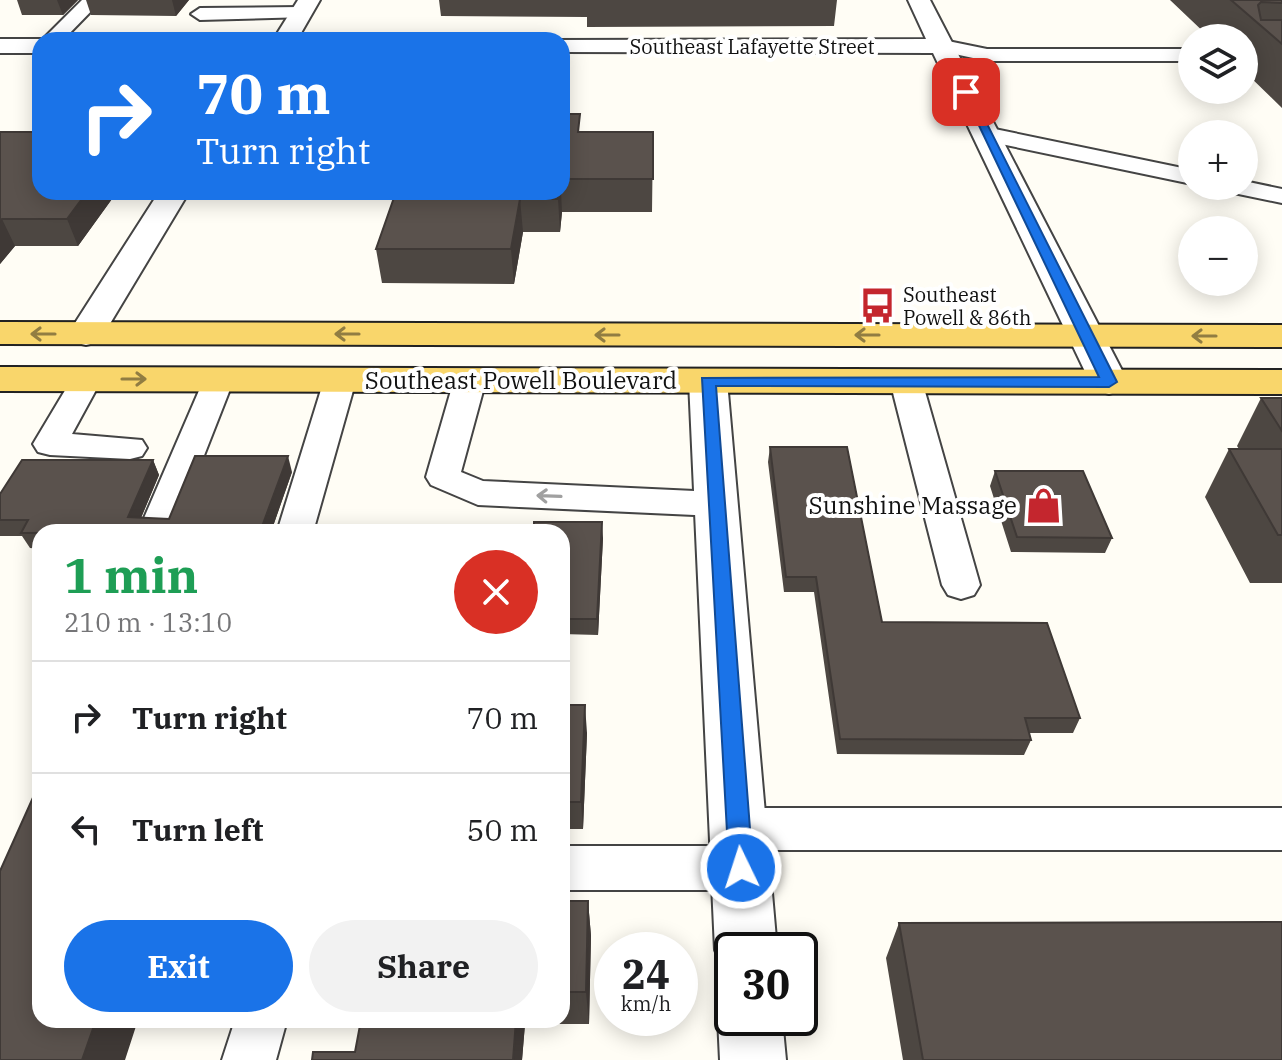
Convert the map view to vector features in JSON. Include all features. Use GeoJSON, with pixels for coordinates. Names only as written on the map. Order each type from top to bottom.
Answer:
{"type":"FeatureCollection","features":[{"type":"Feature","properties":{"kind":"main road","name":"Southeast Powell Boulevard"},"geometry":{"type":"LineString","coordinates":[[0,333],[1282,336]]}},
{"type":"Feature","properties":{"kind":"main road","name":"Southeast Powell Boulevard"},"geometry":{"type":"LineString","coordinates":[[0,379],[1282,382]]}},
{"type":"Feature","properties":{"kind":"street"},"geometry":{"type":"LineString","coordinates":[[919,0],[1109,382]]}},
{"type":"Feature","properties":{"kind":"street"},"geometry":{"type":"LineString","coordinates":[[290,32],[305,7]]}},
{"type":"Feature","properties":{"kind":"street","name":"Southeast Lafayette Street"},"geometry":{"type":"LineString","coordinates":[[570,45],[943,46]]}},
{"type":"Feature","properties":{"kind":"street"},"geometry":{"type":"LineString","coordinates":[[0,46],[32,46]]}},
{"type":"Feature","properties":{"kind":"street"},"geometry":{"type":"LineString","coordinates":[[86,334],[169,200]]}},
{"type":"Feature","properties":{"kind":"street"},"geometry":{"type":"LineString","coordinates":[[708,381],[745,932]]}},
{"type":"Feature","properties":{"kind":"street"},"geometry":{"type":"LineString","coordinates":[[751,1036],[753,1060]]}},
{"type":"Feature","properties":{"kind":"lane"},"geometry":{"type":"LineString","coordinates":[[60,32],[93,0]]}},
{"type":"Feature","properties":{"kind":"lane"},"geometry":{"type":"LineString","coordinates":[[200,14],[305,7]]}},
{"type":"Feature","properties":{"kind":"lane"},"geometry":{"type":"LineString","coordinates":[[943,46],[987,55],[1178,55]]}},
{"type":"Feature","properties":{"kind":"lane"},"geometry":{"type":"LineString","coordinates":[[985,134],[1178,174]]}},
{"type":"Feature","properties":{"kind":"lane"},"geometry":{"type":"LineString","coordinates":[[1258,191],[1282,196]]}},
{"type":"Feature","properties":{"kind":"lane"},"geometry":{"type":"LineString","coordinates":[[87,379],[50,444],[130,448]]}},
{"type":"Feature","properties":{"kind":"lane"},"geometry":{"type":"LineString","coordinates":[[159,524],[219,379]]}},
{"type":"Feature","properties":{"kind":"lane"},"geometry":{"type":"LineString","coordinates":[[297,524],[340,380]]}},
{"type":"Feature","properties":{"kind":"lane"},"geometry":{"type":"LineString","coordinates":[[470,380],[443,477],[478,493],[716,504]]}},
{"type":"Feature","properties":{"kind":"lane"},"geometry":{"type":"LineString","coordinates":[[906,381],[961,585]]}},
{"type":"Feature","properties":{"kind":"lane"},"geometry":{"type":"LineString","coordinates":[[570,867],[740,848],[1282,829]]}},
{"type":"Feature","properties":{"kind":"lane"},"geometry":{"type":"LineString","coordinates":[[249,1060],[259,1028]]}},
{"type":"Feature","properties":{"kind":"building"},"geometry":{"type":"Polygon","coordinates":[[[1231,0],[1282,0],[1282,3],[1261,2],[1258,5],[1261,20],[1282,20],[1282,44],[1231,0]]]}},
{"type":"Feature","properties":{"kind":"building"},"geometry":{"type":"Polygon","coordinates":[[[570,114],[580,114],[578,132],[653,132],[653,179],[570,179],[570,114]]]}},
{"type":"Feature","properties":{"kind":"building"},"geometry":{"type":"Polygon","coordinates":[[[0,132],[32,132],[32,200],[81,200],[67,219],[0,221],[0,132]]]}},
{"type":"Feature","properties":{"kind":"building"},"geometry":{"type":"Polygon","coordinates":[[[393,200],[520,200],[511,249],[376,249],[393,200]]]}},
{"type":"Feature","properties":{"kind":"building"},"geometry":{"type":"Polygon","coordinates":[[[1261,398],[1282,398],[1282,431],[1261,398]]]}},
{"type":"Feature","properties":{"kind":"building"},"geometry":{"type":"Polygon","coordinates":[[[770,447],[847,447],[882,622],[1047,623],[1080,718],[1025,718],[1031,740],[840,739],[816,577],[786,577],[770,447]]]}},
{"type":"Feature","properties":{"kind":"building"},"geometry":{"type":"Polygon","coordinates":[[[1229,449],[1282,449],[1282,535],[1278,535],[1229,449]]]}},
{"type":"Feature","properties":{"kind":"building"},"geometry":{"type":"Polygon","coordinates":[[[195,456],[288,456],[263,524],[32,524],[32,533],[21,533],[28,520],[0,520],[0,494],[22,460],[153,460],[128,517],[169,519],[195,456]]]}},
{"type":"Feature","properties":{"kind":"building"},"geometry":{"type":"Polygon","coordinates":[[[995,471],[1083,471],[1112,538],[1017,537],[995,471]]]}},
{"type":"Feature","properties":{"kind":"building"},"geometry":{"type":"Polygon","coordinates":[[[602,522],[597,619],[570,619],[570,524],[534,524],[602,522]]]}},
{"type":"Feature","properties":{"kind":"building"},"geometry":{"type":"Polygon","coordinates":[[[570,705],[585,705],[581,802],[570,802],[570,705]]]}},
{"type":"Feature","properties":{"kind":"building"},"geometry":{"type":"Polygon","coordinates":[[[32,800],[32,1028],[93,1028],[82,1060],[0,1060],[0,871],[32,800]]]}},
{"type":"Feature","properties":{"kind":"building"},"geometry":{"type":"Polygon","coordinates":[[[570,901],[588,901],[586,992],[570,992],[570,901]]]}},
{"type":"Feature","properties":{"kind":"building"},"geometry":{"type":"Polygon","coordinates":[[[1282,922],[1282,1060],[923,1060],[899,923],[1282,922]]]}},
{"type":"Feature","properties":{"kind":"building"},"geometry":{"type":"Polygon","coordinates":[[[360,1028],[515,1028],[513,1060],[312,1060],[313,1052],[355,1052],[360,1028]]]}},
{"type":"Feature","properties":{"kind":"place","name":"Southeast Powell & 86th"},"geometry":{"type":"Point","coordinates":[877,306]}},
{"type":"Feature","properties":{"kind":"place","name":"Sunshine Massage"},"geometry":{"type":"Point","coordinates":[1043,505]}},
{"type":"Feature","properties":{"kind":"route"},"geometry":{"type":"LineString","coordinates":[[741,868],[708,381],[1109,382],[966,92]]}}]}
